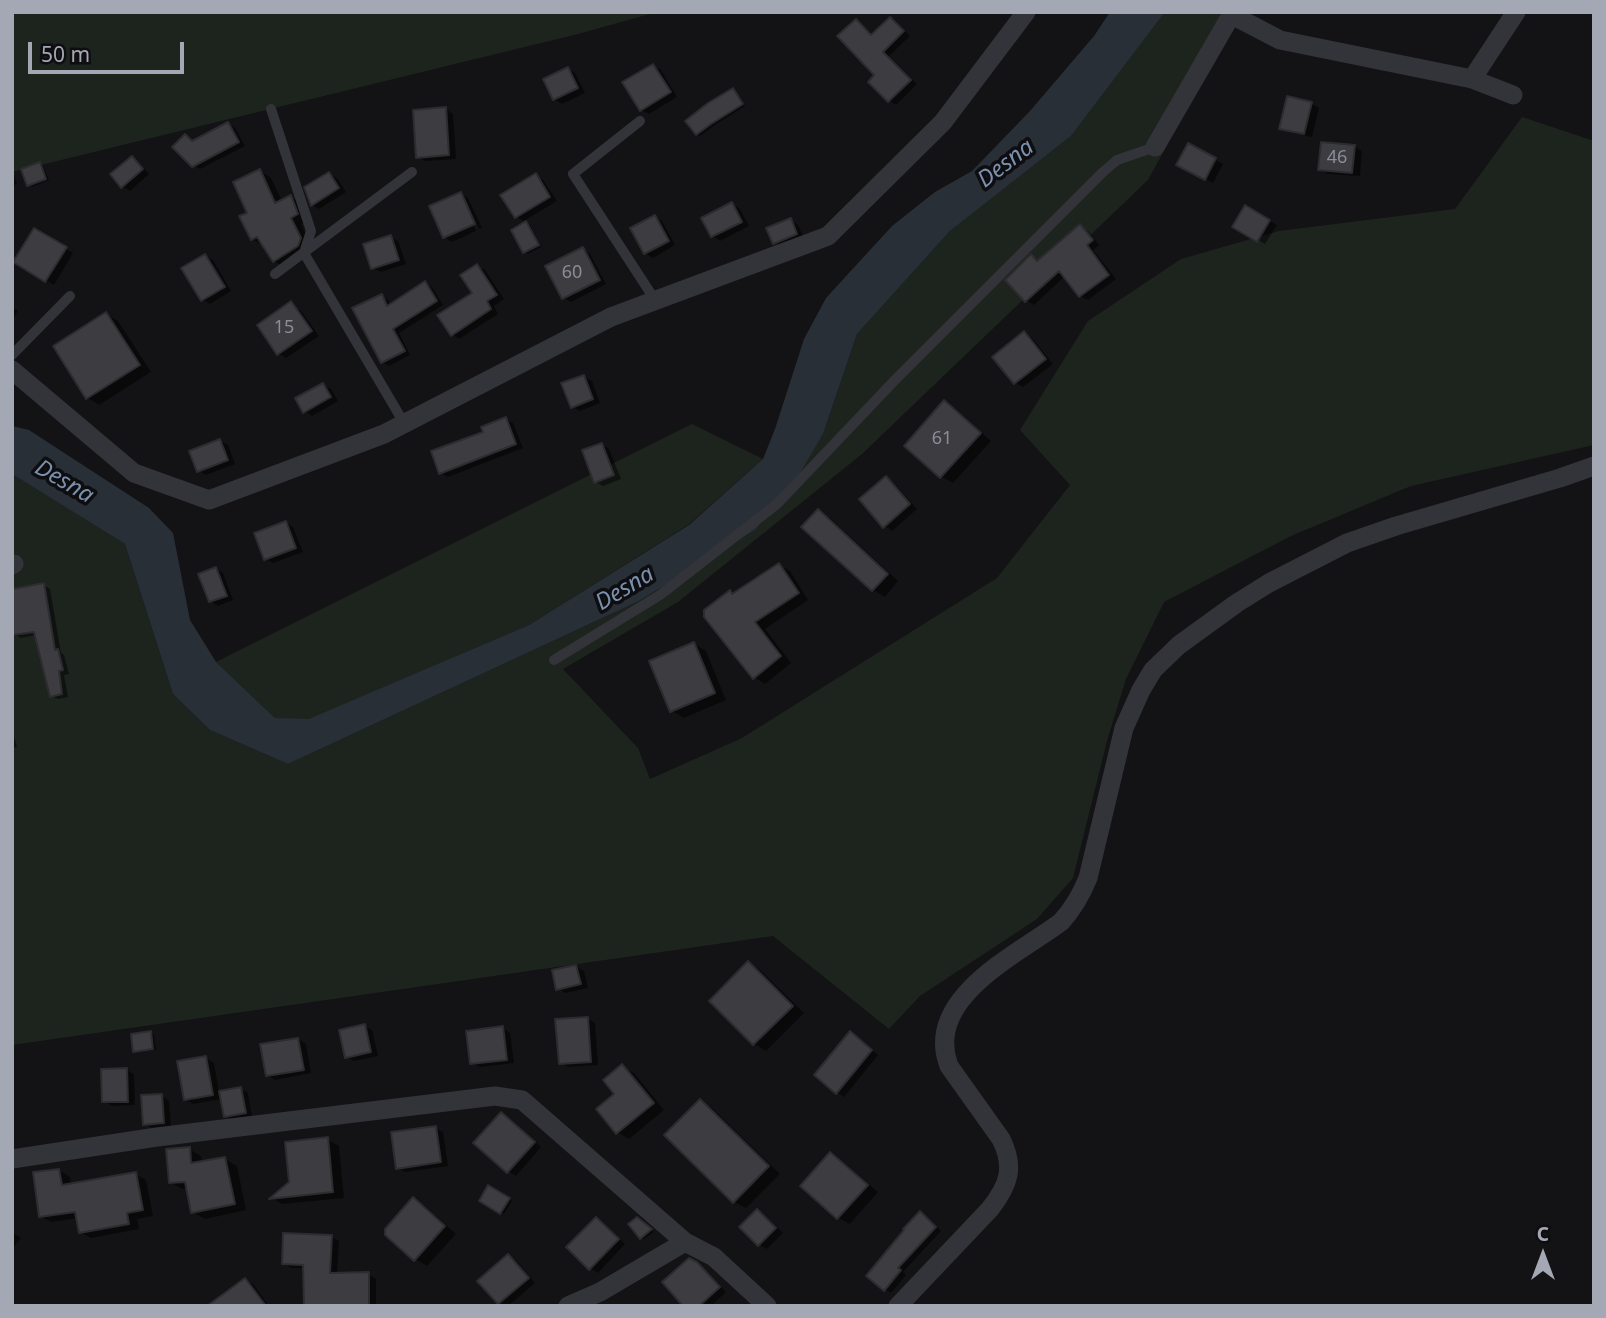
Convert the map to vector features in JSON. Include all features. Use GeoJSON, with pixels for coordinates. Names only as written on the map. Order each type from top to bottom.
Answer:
{"type":"FeatureCollection","features":[{"type":"Feature","properties":{"kind":"street"},"geometry":{"type":"LineString","coordinates":[[12,370],[134,472],[209,500],[384,434],[611,317],[828,236],[943,122],[1026,12]]}},
{"type":"Feature","properties":{"kind":"street"},"geometry":{"type":"LineString","coordinates":[[1472,79],[1516,12]]}},
{"type":"Feature","properties":{"kind":"street"},"geometry":{"type":"LineString","coordinates":[[1154,147],[1233,14],[1280,40],[1472,79],[1513,95]]}},
{"type":"Feature","properties":{"kind":"street"},"geometry":{"type":"LineString","coordinates":[[898,1306],[990,1209],[1000,1196],[1010,1166],[1001,1139],[949,1066],[944,1041],[948,1019],[964,995],[977,982],[1061,922],[1077,902],[1088,878],[1124,727],[1153,670],[1179,645],[1237,603],[1269,583],[1347,543],[1594,466]]}},
{"type":"Feature","properties":{"kind":"street"},"geometry":{"type":"LineString","coordinates":[[12,1159],[158,1137],[495,1096],[522,1100],[685,1242],[714,1257],[767,1306]]}},
{"type":"Feature","properties":{"kind":"street"},"geometry":{"type":"LineString","coordinates":[[568,1306],[600,1292],[685,1242]]}},
{"type":"Feature","properties":{"kind":"lane"},"geometry":{"type":"LineString","coordinates":[[271,109],[311,231],[304,253],[404,423]]}},
{"type":"Feature","properties":{"kind":"lane"},"geometry":{"type":"LineString","coordinates":[[640,121],[573,174],[655,300]]}},
{"type":"Feature","properties":{"kind":"lane"},"geometry":{"type":"LineString","coordinates":[[554,660],[660,595],[777,504],[905,370],[1103,172],[1117,160],[1154,147]]}},
{"type":"Feature","properties":{"kind":"lane"},"geometry":{"type":"LineString","coordinates":[[275,274],[412,172]]}},
{"type":"Feature","properties":{"kind":"lane"},"geometry":{"type":"LineString","coordinates":[[12,355],[70,296]]}},
{"type":"Feature","properties":{"kind":"shaded area"},"geometry":{"type":"Polygon","coordinates":[[[12,12],[657,12],[578,34],[12,172],[12,12]]]}},
{"type":"Feature","properties":{"kind":"shaded area"},"geometry":{"type":"Polygon","coordinates":[[[1165,12],[1240,12],[1148,180],[862,454],[678,602],[563,669],[638,748],[650,779],[742,738],[997,578],[1070,485],[1020,430],[1088,321],[1181,259],[1279,231],[1455,209],[1522,117],[1594,141],[1594,445],[1411,486],[1291,536],[1164,602],[1126,679],[1107,741],[1073,878],[1037,919],[920,996],[889,1029],[773,936],[12,1045],[12,474],[125,544],[173,694],[210,730],[288,764],[639,601],[755,530],[823,434],[857,334],[950,231],[1071,136],[1165,12]]]}},
{"type":"Feature","properties":{"kind":"shaded area"},"geometry":{"type":"Polygon","coordinates":[[[692,424],[763,459],[688,525],[529,625],[309,720],[275,718],[216,662],[692,424]]]}},
{"type":"Feature","properties":{"kind":"water","name":"Desna"},"geometry":{"type":"Polygon","coordinates":[[[1110,12],[1165,12],[1071,136],[950,231],[857,334],[823,434],[792,486],[755,530],[639,601],[288,764],[210,730],[173,694],[125,544],[12,474],[12,426],[29,430],[149,508],[173,533],[190,620],[216,662],[275,718],[309,719],[529,625],[689,525],[763,459],[804,339],[826,298],[892,226],[935,192],[972,171],[1030,111],[1094,36],[1110,12]]]}},
{"type":"Feature","properties":{"kind":"building"},"geometry":{"type":"Polygon","coordinates":[[[890,17],[904,31],[883,52],[911,80],[888,102],[868,82],[874,75],[837,36],[856,19],[871,35],[890,17]]]}},
{"type":"Feature","properties":{"kind":"building"},"geometry":{"type":"Polygon","coordinates":[[[653,64],[671,92],[640,111],[622,82],[653,64]]]}},
{"type":"Feature","properties":{"kind":"building"},"geometry":{"type":"Polygon","coordinates":[[[568,67],[578,88],[553,100],[543,79],[568,67]]]}},
{"type":"Feature","properties":{"kind":"building"},"geometry":{"type":"Polygon","coordinates":[[[733,88],[743,104],[696,135],[685,121],[733,88]]]}},
{"type":"Feature","properties":{"kind":"building"},"geometry":{"type":"Polygon","coordinates":[[[1287,96],[1312,102],[1304,134],[1279,129],[1287,96]]]}},
{"type":"Feature","properties":{"kind":"building"},"geometry":{"type":"Polygon","coordinates":[[[446,107],[449,155],[416,158],[413,110],[446,107]]]}},
{"type":"Feature","properties":{"kind":"building"},"geometry":{"type":"Polygon","coordinates":[[[228,122],[239,142],[192,167],[172,147],[185,134],[192,141],[228,122]]]}},
{"type":"Feature","properties":{"kind":"building"},"geometry":{"type":"Polygon","coordinates":[[[1321,142],[1355,145],[1352,173],[1318,170],[1321,142]]]}},
{"type":"Feature","properties":{"kind":"building"},"geometry":{"type":"Polygon","coordinates":[[[1188,143],[1216,158],[1205,180],[1176,165],[1188,143]]]}},
{"type":"Feature","properties":{"kind":"building"},"geometry":{"type":"Polygon","coordinates":[[[132,156],[143,169],[121,188],[110,174],[132,156]]]}},
{"type":"Feature","properties":{"kind":"building"},"geometry":{"type":"Polygon","coordinates":[[[40,162],[46,179],[27,186],[21,169],[40,162]]]}},
{"type":"Feature","properties":{"kind":"building"},"geometry":{"type":"Polygon","coordinates":[[[260,169],[275,203],[291,195],[298,214],[291,218],[301,238],[298,246],[273,262],[257,237],[251,240],[239,216],[247,213],[233,182],[260,169]]]}},
{"type":"Feature","properties":{"kind":"building"},"geometry":{"type":"Polygon","coordinates":[[[329,172],[339,188],[311,206],[304,187],[329,172]]]}},
{"type":"Feature","properties":{"kind":"building"},"geometry":{"type":"Polygon","coordinates":[[[536,173],[550,197],[515,218],[500,195],[536,173]]]}},
{"type":"Feature","properties":{"kind":"building"},"geometry":{"type":"Polygon","coordinates":[[[461,192],[475,224],[443,238],[429,206],[461,192]]]}},
{"type":"Feature","properties":{"kind":"building"},"geometry":{"type":"Polygon","coordinates":[[[732,202],[742,222],[711,237],[701,218],[732,202]]]}},
{"type":"Feature","properties":{"kind":"building"},"geometry":{"type":"Polygon","coordinates":[[[1245,205],[1270,220],[1257,242],[1232,227],[1245,205]]]}},
{"type":"Feature","properties":{"kind":"building"},"geometry":{"type":"Polygon","coordinates":[[[655,215],[669,241],[644,254],[630,228],[655,215]]]}},
{"type":"Feature","properties":{"kind":"building"},"geometry":{"type":"Polygon","coordinates":[[[791,218],[797,234],[773,244],[766,228],[791,218]]]}},
{"type":"Feature","properties":{"kind":"building"},"geometry":{"type":"Polygon","coordinates":[[[526,221],[539,245],[523,253],[511,230],[526,221]]]}},
{"type":"Feature","properties":{"kind":"building"},"geometry":{"type":"Polygon","coordinates":[[[1080,224],[1093,240],[1087,245],[1109,275],[1079,297],[1059,271],[1025,302],[1005,280],[1031,254],[1037,261],[1080,224]]]}},
{"type":"Feature","properties":{"kind":"building"},"geometry":{"type":"Polygon","coordinates":[[[34,228],[67,247],[45,282],[13,262],[34,228]]]}},
{"type":"Feature","properties":{"kind":"building"},"geometry":{"type":"Polygon","coordinates":[[[391,235],[399,260],[371,269],[363,244],[391,235]]]}},
{"type":"Feature","properties":{"kind":"building"},"geometry":{"type":"Polygon","coordinates":[[[583,247],[600,280],[562,299],[545,266],[583,247]]]}},
{"type":"Feature","properties":{"kind":"building"},"geometry":{"type":"Polygon","coordinates":[[[205,254],[225,287],[201,301],[181,268],[205,254]]]}},
{"type":"Feature","properties":{"kind":"building"},"geometry":{"type":"Polygon","coordinates":[[[477,264],[497,295],[487,301],[491,309],[451,336],[437,315],[472,293],[460,275],[477,264]]]}},
{"type":"Feature","properties":{"kind":"building"},"geometry":{"type":"Polygon","coordinates":[[[425,281],[437,301],[393,329],[405,351],[381,363],[352,308],[382,294],[387,306],[425,281]]]}},
{"type":"Feature","properties":{"kind":"building"},"geometry":{"type":"Polygon","coordinates":[[[291,301],[312,331],[277,355],[257,325],[291,301]]]}},
{"type":"Feature","properties":{"kind":"building"},"geometry":{"type":"Polygon","coordinates":[[[106,312],[140,365],[86,399],[53,346],[106,312]]]}},
{"type":"Feature","properties":{"kind":"building"},"geometry":{"type":"Polygon","coordinates":[[[1024,331],[1046,359],[1014,384],[992,357],[1024,331]]]}},
{"type":"Feature","properties":{"kind":"building"},"geometry":{"type":"Polygon","coordinates":[[[584,375],[593,399],[571,408],[561,383],[584,375]]]}},
{"type":"Feature","properties":{"kind":"building"},"geometry":{"type":"Polygon","coordinates":[[[323,383],[331,397],[303,413],[295,398],[323,383]]]}},
{"type":"Feature","properties":{"kind":"building"},"geometry":{"type":"Polygon","coordinates":[[[944,400],[981,433],[940,478],[904,446],[944,400]]]}},
{"type":"Feature","properties":{"kind":"building"},"geometry":{"type":"Polygon","coordinates":[[[506,417],[516,444],[439,474],[431,451],[483,432],[481,427],[506,417]]]}},
{"type":"Feature","properties":{"kind":"building"},"geometry":{"type":"Polygon","coordinates":[[[220,439],[228,460],[197,472],[189,451],[220,439]]]}},
{"type":"Feature","properties":{"kind":"building"},"geometry":{"type":"Polygon","coordinates":[[[602,443],[614,475],[594,483],[582,450],[602,443]]]}},
{"type":"Feature","properties":{"kind":"building"},"geometry":{"type":"Polygon","coordinates":[[[886,476],[910,504],[883,528],[859,499],[886,476]]]}},
{"type":"Feature","properties":{"kind":"building"},"geometry":{"type":"Polygon","coordinates":[[[818,509],[888,574],[872,591],[801,527],[818,509]]]}},
{"type":"Feature","properties":{"kind":"building"},"geometry":{"type":"Polygon","coordinates":[[[286,521],[296,548],[264,560],[254,533],[286,521]]]}},
{"type":"Feature","properties":{"kind":"building"},"geometry":{"type":"Polygon","coordinates":[[[779,563],[799,593],[755,622],[781,656],[753,679],[704,617],[704,610],[730,590],[732,594],[779,563]]]}},
{"type":"Feature","properties":{"kind":"building"},"geometry":{"type":"Polygon","coordinates":[[[216,567],[227,596],[209,602],[198,574],[216,567]]]}},
{"type":"Feature","properties":{"kind":"building"},"geometry":{"type":"Polygon","coordinates":[[[44,583],[55,650],[58,649],[63,670],[59,671],[62,694],[50,697],[34,632],[12,635],[12,589],[44,583]]]}},
{"type":"Feature","properties":{"kind":"building"},"geometry":{"type":"Polygon","coordinates":[[[694,642],[715,693],[670,712],[649,661],[694,642]]]}},
{"type":"Feature","properties":{"kind":"building"},"geometry":{"type":"Polygon","coordinates":[[[748,961],[793,1006],[753,1045],[709,1001],[748,961]]]}},
{"type":"Feature","properties":{"kind":"building"},"geometry":{"type":"Polygon","coordinates":[[[576,965],[581,984],[556,990],[552,970],[576,965]]]}},
{"type":"Feature","properties":{"kind":"building"},"geometry":{"type":"Polygon","coordinates":[[[588,1017],[591,1062],[559,1064],[555,1019],[588,1017]]]}},
{"type":"Feature","properties":{"kind":"building"},"geometry":{"type":"Polygon","coordinates":[[[365,1024],[371,1052],[345,1058],[339,1030],[365,1024]]]}},
{"type":"Feature","properties":{"kind":"building"},"geometry":{"type":"Polygon","coordinates":[[[503,1026],[507,1060],[470,1064],[466,1031],[503,1026]]]}},
{"type":"Feature","properties":{"kind":"building"},"geometry":{"type":"Polygon","coordinates":[[[151,1031],[153,1049],[133,1052],[131,1034],[151,1031]]]}},
{"type":"Feature","properties":{"kind":"building"},"geometry":{"type":"Polygon","coordinates":[[[850,1031],[872,1050],[836,1094],[814,1075],[850,1031]]]}},
{"type":"Feature","properties":{"kind":"building"},"geometry":{"type":"Polygon","coordinates":[[[298,1038],[304,1070],[266,1076],[260,1044],[298,1038]]]}},
{"type":"Feature","properties":{"kind":"building"},"geometry":{"type":"Polygon","coordinates":[[[206,1056],[213,1095],[184,1100],[177,1061],[206,1056]]]}},
{"type":"Feature","properties":{"kind":"building"},"geometry":{"type":"Polygon","coordinates":[[[622,1064],[654,1103],[616,1134],[596,1109],[614,1094],[603,1080],[622,1064]]]}},
{"type":"Feature","properties":{"kind":"building"},"geometry":{"type":"Polygon","coordinates":[[[127,1068],[128,1102],[102,1102],[101,1069],[127,1068]]]}},
{"type":"Feature","properties":{"kind":"building"},"geometry":{"type":"Polygon","coordinates":[[[241,1087],[246,1113],[224,1117],[219,1091],[241,1087]]]}},
{"type":"Feature","properties":{"kind":"building"},"geometry":{"type":"Polygon","coordinates":[[[162,1094],[164,1123],[143,1125],[141,1095],[162,1094]]]}},
{"type":"Feature","properties":{"kind":"building"},"geometry":{"type":"Polygon","coordinates":[[[700,1099],[769,1166],[733,1203],[664,1135],[700,1099]]]}},
{"type":"Feature","properties":{"kind":"building"},"geometry":{"type":"Polygon","coordinates":[[[501,1112],[535,1142],[507,1173],[473,1143],[501,1112]]]}},
{"type":"Feature","properties":{"kind":"building"},"geometry":{"type":"Polygon","coordinates":[[[436,1126],[441,1162],[396,1169],[391,1132],[436,1126]]]}},
{"type":"Feature","properties":{"kind":"building"},"geometry":{"type":"Polygon","coordinates":[[[328,1137],[333,1192],[269,1199],[289,1182],[285,1142],[328,1137]]]}},
{"type":"Feature","properties":{"kind":"building"},"geometry":{"type":"Polygon","coordinates":[[[190,1147],[191,1163],[225,1157],[235,1204],[191,1213],[185,1182],[169,1183],[166,1149],[190,1147]]]}},
{"type":"Feature","properties":{"kind":"building"},"geometry":{"type":"Polygon","coordinates":[[[830,1152],[868,1185],[837,1219],[800,1186],[830,1152]]]}},
{"type":"Feature","properties":{"kind":"building"},"geometry":{"type":"Polygon","coordinates":[[[59,1169],[62,1185],[136,1172],[143,1210],[127,1213],[129,1224],[79,1233],[75,1212],[39,1217],[33,1172],[59,1169]]]}},
{"type":"Feature","properties":{"kind":"building"},"geometry":{"type":"Polygon","coordinates":[[[488,1185],[510,1198],[500,1214],[479,1201],[488,1185]]]}},
{"type":"Feature","properties":{"kind":"building"},"geometry":{"type":"Polygon","coordinates":[[[413,1197],[445,1226],[414,1261],[385,1235],[385,1229],[413,1197]]]}},
{"type":"Feature","properties":{"kind":"building"},"geometry":{"type":"Polygon","coordinates":[[[757,1209],[776,1228],[758,1246],[739,1227],[757,1209]]]}},
{"type":"Feature","properties":{"kind":"building"},"geometry":{"type":"Polygon","coordinates":[[[920,1211],[936,1227],[898,1268],[901,1270],[884,1291],[866,1276],[920,1211]]]}},
{"type":"Feature","properties":{"kind":"building"},"geometry":{"type":"Polygon","coordinates":[[[596,1217],[619,1239],[589,1270],[566,1247],[596,1217]]]}},
{"type":"Feature","properties":{"kind":"building"},"geometry":{"type":"Polygon","coordinates":[[[637,1217],[652,1229],[640,1239],[628,1224],[637,1217]]]}},
{"type":"Feature","properties":{"kind":"building"},"geometry":{"type":"Polygon","coordinates":[[[283,1233],[332,1235],[330,1273],[369,1272],[369,1306],[304,1306],[303,1265],[282,1264],[283,1233]]]}},
{"type":"Feature","properties":{"kind":"building"},"geometry":{"type":"Polygon","coordinates":[[[508,1254],[529,1278],[498,1304],[477,1281],[508,1254]]]}},
{"type":"Feature","properties":{"kind":"building"},"geometry":{"type":"Polygon","coordinates":[[[689,1258],[697,1262],[720,1287],[699,1306],[683,1306],[662,1282],[689,1258]]]}},
{"type":"Feature","properties":{"kind":"building"},"geometry":{"type":"Polygon","coordinates":[[[245,1278],[266,1306],[207,1306],[245,1278]]]}}]}
